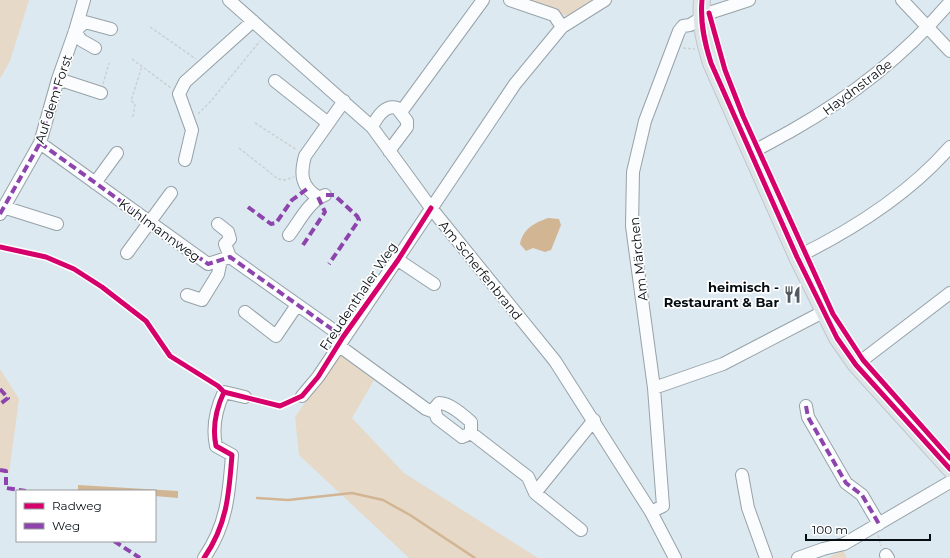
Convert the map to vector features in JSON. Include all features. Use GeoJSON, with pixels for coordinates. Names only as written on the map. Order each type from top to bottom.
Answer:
{"type":"FeatureCollection","features":[{"type":"Feature","properties":{"kind":"main road"},"geometry":{"type":"LineString","coordinates":[[702,0],[700,18],[706,47],[715,73],[796,258],[823,312],[837,338],[856,365],[950,469]]}},
{"type":"Feature","properties":{"kind":"street","name":"Auf dem Forst"},"geometry":{"type":"LineString","coordinates":[[2,211],[40,143],[58,79],[84,0]]}},
{"type":"Feature","properties":{"kind":"street","name":"Am Scherfenbrand"},"geometry":{"type":"LineString","coordinates":[[229,0],[372,127],[430,208],[555,361],[594,420],[651,512],[675,558]]}},
{"type":"Feature","properties":{"kind":"street"},"geometry":{"type":"LineString","coordinates":[[401,112],[483,0]]}},
{"type":"Feature","properties":{"kind":"street"},"geometry":{"type":"LineString","coordinates":[[510,0],[554,15],[562,27]]}},
{"type":"Feature","properties":{"kind":"street","name":"Freudenthaler Weg"},"geometry":{"type":"LineString","coordinates":[[302,396],[318,377],[340,341],[398,260],[430,208],[515,84],[562,27],[605,0]]}},
{"type":"Feature","properties":{"kind":"street","name":"Am Märchen"},"geometry":{"type":"LineString","coordinates":[[651,512],[663,506],[654,388],[632,226],[633,172],[645,121],[671,49],[680,29],[700,18],[749,0]]}},
{"type":"Feature","properties":{"kind":"street"},"geometry":{"type":"LineString","coordinates":[[902,0],[927,29],[950,50]]}},
{"type":"Feature","properties":{"kind":"street","name":"Haydnstraße"},"geometry":{"type":"LineString","coordinates":[[750,152],[813,118],[865,83],[927,29],[950,2]]}},
{"type":"Feature","properties":{"kind":"street"},"geometry":{"type":"LineString","coordinates":[[185,160],[192,130],[179,94],[185,82],[253,21]]}},
{"type":"Feature","properties":{"kind":"street"},"geometry":{"type":"LineString","coordinates":[[95,48],[81,40],[75,31],[85,22],[111,29]]}},
{"type":"Feature","properties":{"kind":"street"},"geometry":{"type":"LineString","coordinates":[[58,79],[101,94]]}},
{"type":"Feature","properties":{"kind":"street"},"geometry":{"type":"LineString","coordinates":[[275,81],[328,123]]}},
{"type":"Feature","properties":{"kind":"street"},"geometry":{"type":"LineString","coordinates":[[289,235],[309,207],[322,196],[308,189],[302,181],[301,174],[305,156],[344,101]]}},
{"type":"Feature","properties":{"kind":"street"},"geometry":{"type":"LineString","coordinates":[[372,127],[383,110],[395,107],[401,112],[407,121],[407,127],[389,151]]}},
{"type":"Feature","properties":{"kind":"street","name":"Kuhlmannweg"},"geometry":{"type":"LineString","coordinates":[[40,143],[208,264],[226,259]]}},
{"type":"Feature","properties":{"kind":"street"},"geometry":{"type":"LineString","coordinates":[[796,258],[870,215],[908,186],[950,147]]}},
{"type":"Feature","properties":{"kind":"street"},"geometry":{"type":"LineString","coordinates":[[95,183],[117,153]]}},
{"type":"Feature","properties":{"kind":"street"},"geometry":{"type":"LineString","coordinates":[[127,253],[171,194]]}},
{"type":"Feature","properties":{"kind":"street"},"geometry":{"type":"LineString","coordinates":[[2,211],[57,224]]}},
{"type":"Feature","properties":{"kind":"street"},"geometry":{"type":"LineString","coordinates":[[187,295],[202,300],[226,259],[226,244],[230,239],[228,232],[218,224]]}},
{"type":"Feature","properties":{"kind":"street"},"geometry":{"type":"LineString","coordinates":[[226,259],[297,305],[426,409],[434,412],[437,418],[462,437],[471,433]]}},
{"type":"Feature","properties":{"kind":"street"},"geometry":{"type":"LineString","coordinates":[[398,260],[434,284]]}},
{"type":"Feature","properties":{"kind":"street"},"geometry":{"type":"LineString","coordinates":[[856,365],[950,293]]}},
{"type":"Feature","properties":{"kind":"street"},"geometry":{"type":"LineString","coordinates":[[245,312],[280,340],[297,305]]}},
{"type":"Feature","properties":{"kind":"street"},"geometry":{"type":"LineString","coordinates":[[654,388],[723,364],[823,312]]}},
{"type":"Feature","properties":{"kind":"street"},"geometry":{"type":"LineString","coordinates":[[204,558],[212,546],[228,501],[232,455],[216,446],[214,435],[217,406],[224,392],[245,397]]}},
{"type":"Feature","properties":{"kind":"street"},"geometry":{"type":"LineString","coordinates":[[434,412],[439,403],[445,404],[471,422],[471,433]]}},
{"type":"Feature","properties":{"kind":"street"},"geometry":{"type":"LineString","coordinates":[[806,406],[808,417],[846,483],[862,495],[879,524]]}},
{"type":"Feature","properties":{"kind":"street"},"geometry":{"type":"LineString","coordinates":[[535,493],[594,420]]}},
{"type":"Feature","properties":{"kind":"street"},"geometry":{"type":"LineString","coordinates":[[471,433],[528,477],[535,493],[581,530]]}},
{"type":"Feature","properties":{"kind":"street"},"geometry":{"type":"LineString","coordinates":[[742,475],[748,508],[766,558]]}},
{"type":"Feature","properties":{"kind":"street"},"geometry":{"type":"LineString","coordinates":[[798,558],[823,549],[844,544],[950,482]]}},
{"type":"Feature","properties":{"kind":"path"},"geometry":{"type":"LineString","coordinates":[[150,27],[204,65]]}},
{"type":"Feature","properties":{"kind":"path"},"geometry":{"type":"LineString","coordinates":[[189,122],[211,101],[267,33]]}},
{"type":"Feature","properties":{"kind":"path"},"geometry":{"type":"LineString","coordinates":[[671,49],[684,48],[696,50],[706,47]]}},
{"type":"Feature","properties":{"kind":"path"},"geometry":{"type":"LineString","coordinates":[[132,59],[179,94]]}},
{"type":"Feature","properties":{"kind":"path"},"geometry":{"type":"LineString","coordinates":[[133,117],[134,104],[131,101],[142,66]]}},
{"type":"Feature","properties":{"kind":"path"},"geometry":{"type":"LineString","coordinates":[[255,123],[305,156]]}},
{"type":"Feature","properties":{"kind":"path"},"geometry":{"type":"LineString","coordinates":[[239,148],[278,179],[285,180],[301,174]]}},
{"type":"Feature","properties":{"kind":"path"},"geometry":{"type":"LineString","coordinates":[[879,524],[880,544],[887,556]]}},
{"type":"Feature","properties":{"kind":"shaded area"},"geometry":{"type":"Polygon","coordinates":[[[0,0],[29,0],[10,61],[0,79],[0,0]]]}},
{"type":"Feature","properties":{"kind":"shaded area"},"geometry":{"type":"Polygon","coordinates":[[[520,0],[593,0],[567,16],[520,0]]]}},
{"type":"Feature","properties":{"kind":"shaded area"},"geometry":{"type":"Polygon","coordinates":[[[548,218],[559,219],[561,225],[551,250],[545,252],[533,248],[526,251],[520,244],[526,230],[534,224],[548,218]]]}},
{"type":"Feature","properties":{"kind":"shaded area"},"geometry":{"type":"Polygon","coordinates":[[[339,354],[374,380],[352,418],[404,473],[538,558],[409,558],[299,455],[295,417],[339,354]]]}},
{"type":"Feature","properties":{"kind":"shaded area"},"geometry":{"type":"Polygon","coordinates":[[[0,369],[19,399],[9,473],[0,473],[0,369]]]}},
{"type":"Feature","properties":{"kind":"shaded area"},"geometry":{"type":"Polygon","coordinates":[[[78,485],[178,491],[178,498],[156,496],[156,490],[78,490],[78,485]]]}},
{"type":"Feature","properties":{"kind":"shaded area"},"geometry":{"type":"Polygon","coordinates":[[[843,550],[847,558],[828,558],[843,550]]]}},
{"type":"Feature","properties":{"kind":"waterway"},"geometry":{"type":"LineString","coordinates":[[257,498],[288,500],[352,493],[383,500],[410,515],[475,558]]}},
{"type":"Feature","properties":{"kind":"marked path"},"geometry":{"type":"LineString","coordinates":[[0,214],[40,143],[58,79]]}},
{"type":"Feature","properties":{"kind":"marked path"},"geometry":{"type":"LineString","coordinates":[[40,143],[208,264],[230,257],[343,337]]}},
{"type":"Feature","properties":{"kind":"marked path"},"geometry":{"type":"LineString","coordinates":[[248,207],[271,224],[276,223],[292,200],[307,189]]}},
{"type":"Feature","properties":{"kind":"marked path"},"geometry":{"type":"LineString","coordinates":[[326,195],[334,195],[357,216],[359,220],[329,264]]}},
{"type":"Feature","properties":{"kind":"marked path"},"geometry":{"type":"LineString","coordinates":[[303,245],[325,212],[318,197]]}},
{"type":"Feature","properties":{"kind":"marked path"},"geometry":{"type":"LineString","coordinates":[[0,389],[8,398],[0,404]]}},
{"type":"Feature","properties":{"kind":"marked path"},"geometry":{"type":"LineString","coordinates":[[806,406],[808,417],[846,483],[862,495],[879,524]]}},
{"type":"Feature","properties":{"kind":"marked path"},"geometry":{"type":"LineString","coordinates":[[0,470],[6,471],[6,488],[19,490]]}},
{"type":"Feature","properties":{"kind":"marked path"},"geometry":{"type":"LineString","coordinates":[[116,542],[140,558]]}},
{"type":"Feature","properties":{"kind":"cycle path"},"geometry":{"type":"LineString","coordinates":[[702,0],[703,32],[711,63],[797,257],[837,338],[856,365],[950,469]]}},
{"type":"Feature","properties":{"kind":"cycle path"},"geometry":{"type":"LineString","coordinates":[[709,13],[725,70],[743,116],[833,314],[863,360],[950,458]]}},
{"type":"Feature","properties":{"kind":"cycle path"},"geometry":{"type":"LineString","coordinates":[[204,558],[218,533],[226,509],[230,483],[232,455],[216,446],[214,432],[219,405],[224,392],[280,406],[302,396],[318,377],[343,337],[398,260],[431,208]]}},
{"type":"Feature","properties":{"kind":"cycle path"},"geometry":{"type":"LineString","coordinates":[[0,247],[46,257],[74,269],[102,287],[146,321],[170,356],[218,386],[224,392]]}},
{"type":"Feature","properties":{"kind":"place","name":"heimisch - Restaurant & Bar"},"geometry":{"type":"Point","coordinates":[792,294]}}]}
